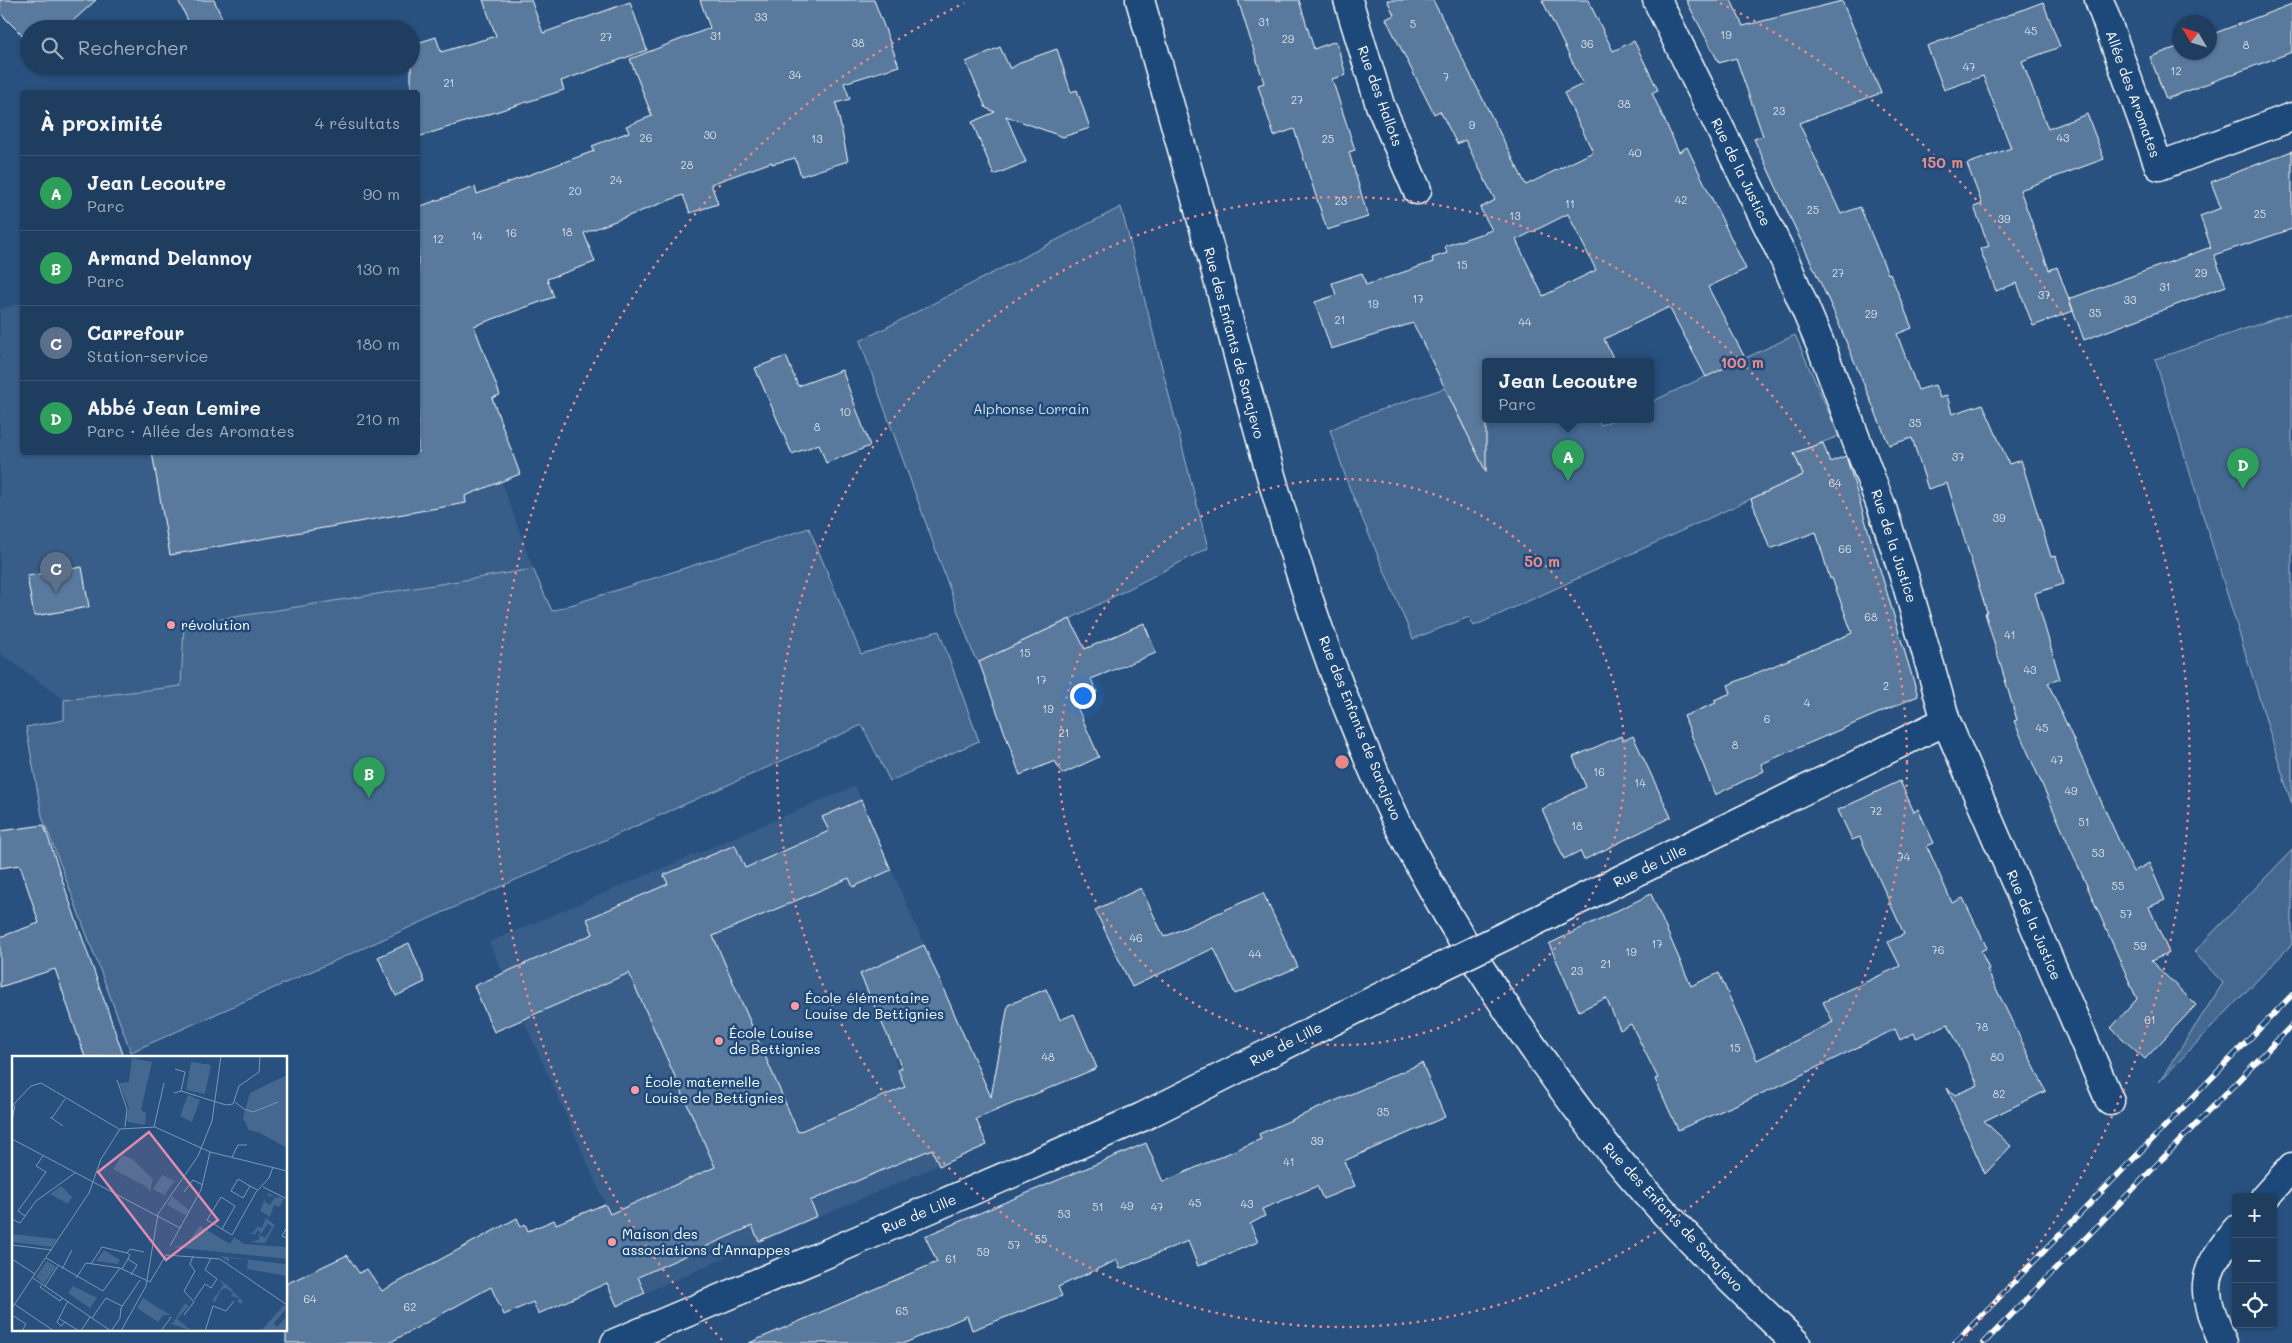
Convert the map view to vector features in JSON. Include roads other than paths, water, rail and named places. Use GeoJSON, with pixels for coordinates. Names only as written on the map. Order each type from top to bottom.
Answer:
{"type":"FeatureCollection","features":[{"type":"Feature","properties":{"kind":"street","name":"Rue des Enfants de Sarajevo"},"geometry":{"type":"LineString","coordinates":[[1140,0],[1225,304],[1268,471],[1332,664],[1366,750],[1398,823],[1472,958],[1561,1088],[1619,1161],[1662,1209],[1714,1265],[1796,1343]]}},
{"type":"Feature","properties":{"kind":"street","name":"Rue des Hallots"},"geometry":{"type":"LineString","coordinates":[[1348,0],[1380,105],[1417,190]]}},
{"type":"Feature","properties":{"kind":"street","name":"Rue de la Justice"},"geometry":{"type":"LineString","coordinates":[[1657,0],[1777,246],[1821,346],[1862,451],[1886,520],[1946,722],[2110,1101]]}},
{"type":"Feature","properties":{"kind":"street","name":"Allée des Aromates"},"geometry":{"type":"LineString","coordinates":[[2099,0],[2159,166],[2292,117]]}},
{"type":"Feature","properties":{"kind":"street","name":"Rue de Lille"},"geometry":{"type":"LineString","coordinates":[[615,1343],[1142,1117],[1410,982],[1946,722]]}},
{"type":"Feature","properties":{"kind":"street"},"geometry":{"type":"LineString","coordinates":[[2269,1193],[2292,1167]]}},
{"type":"Feature","properties":{"kind":"street"},"geometry":{"type":"LineString","coordinates":[[2224,1343],[2207,1300],[2208,1274],[2214,1261],[2232,1236]]}},
{"type":"Feature","properties":{"kind":"railway"},"geometry":{"type":"LineString","coordinates":[[1955,1343],[2292,995]]}},
{"type":"Feature","properties":{"kind":"railway"},"geometry":{"type":"LineString","coordinates":[[1984,1343],[2292,1025]]}},
{"type":"Feature","properties":{"kind":"place","name":"Jean Lecoutre"},"geometry":{"type":"Point","coordinates":[1568,481]}},
{"type":"Feature","properties":{"kind":"place","name":"Abbé Jean Lemire"},"geometry":{"type":"Point","coordinates":[2243,489]}},
{"type":"Feature","properties":{"kind":"place","name":"Carrefour"},"geometry":{"type":"Point","coordinates":[56,593]}},
{"type":"Feature","properties":{"kind":"place","name":"révolution"},"geometry":{"type":"Point","coordinates":[171,625]}},
{"type":"Feature","properties":{"kind":"place","name":"Armand Delannoy"},"geometry":{"type":"Point","coordinates":[369,798]}},
{"type":"Feature","properties":{"kind":"place","name":"École élémentaire Louise de Bettignies"},"geometry":{"type":"Point","coordinates":[795,1006]}},
{"type":"Feature","properties":{"kind":"place","name":"École Louise de Bettignies"},"geometry":{"type":"Point","coordinates":[719,1041]}},
{"type":"Feature","properties":{"kind":"place","name":"École maternelle Louise de Bettignies"},"geometry":{"type":"Point","coordinates":[635,1090]}},
{"type":"Feature","properties":{"kind":"place","name":"Maison des associations d'Annappes"},"geometry":{"type":"Point","coordinates":[612,1242]}},
{"type":"Feature","properties":{"kind":"park label","name":"Alphonse Lorrain"},"geometry":{"type":"Point","coordinates":[1031,409]}}]}
